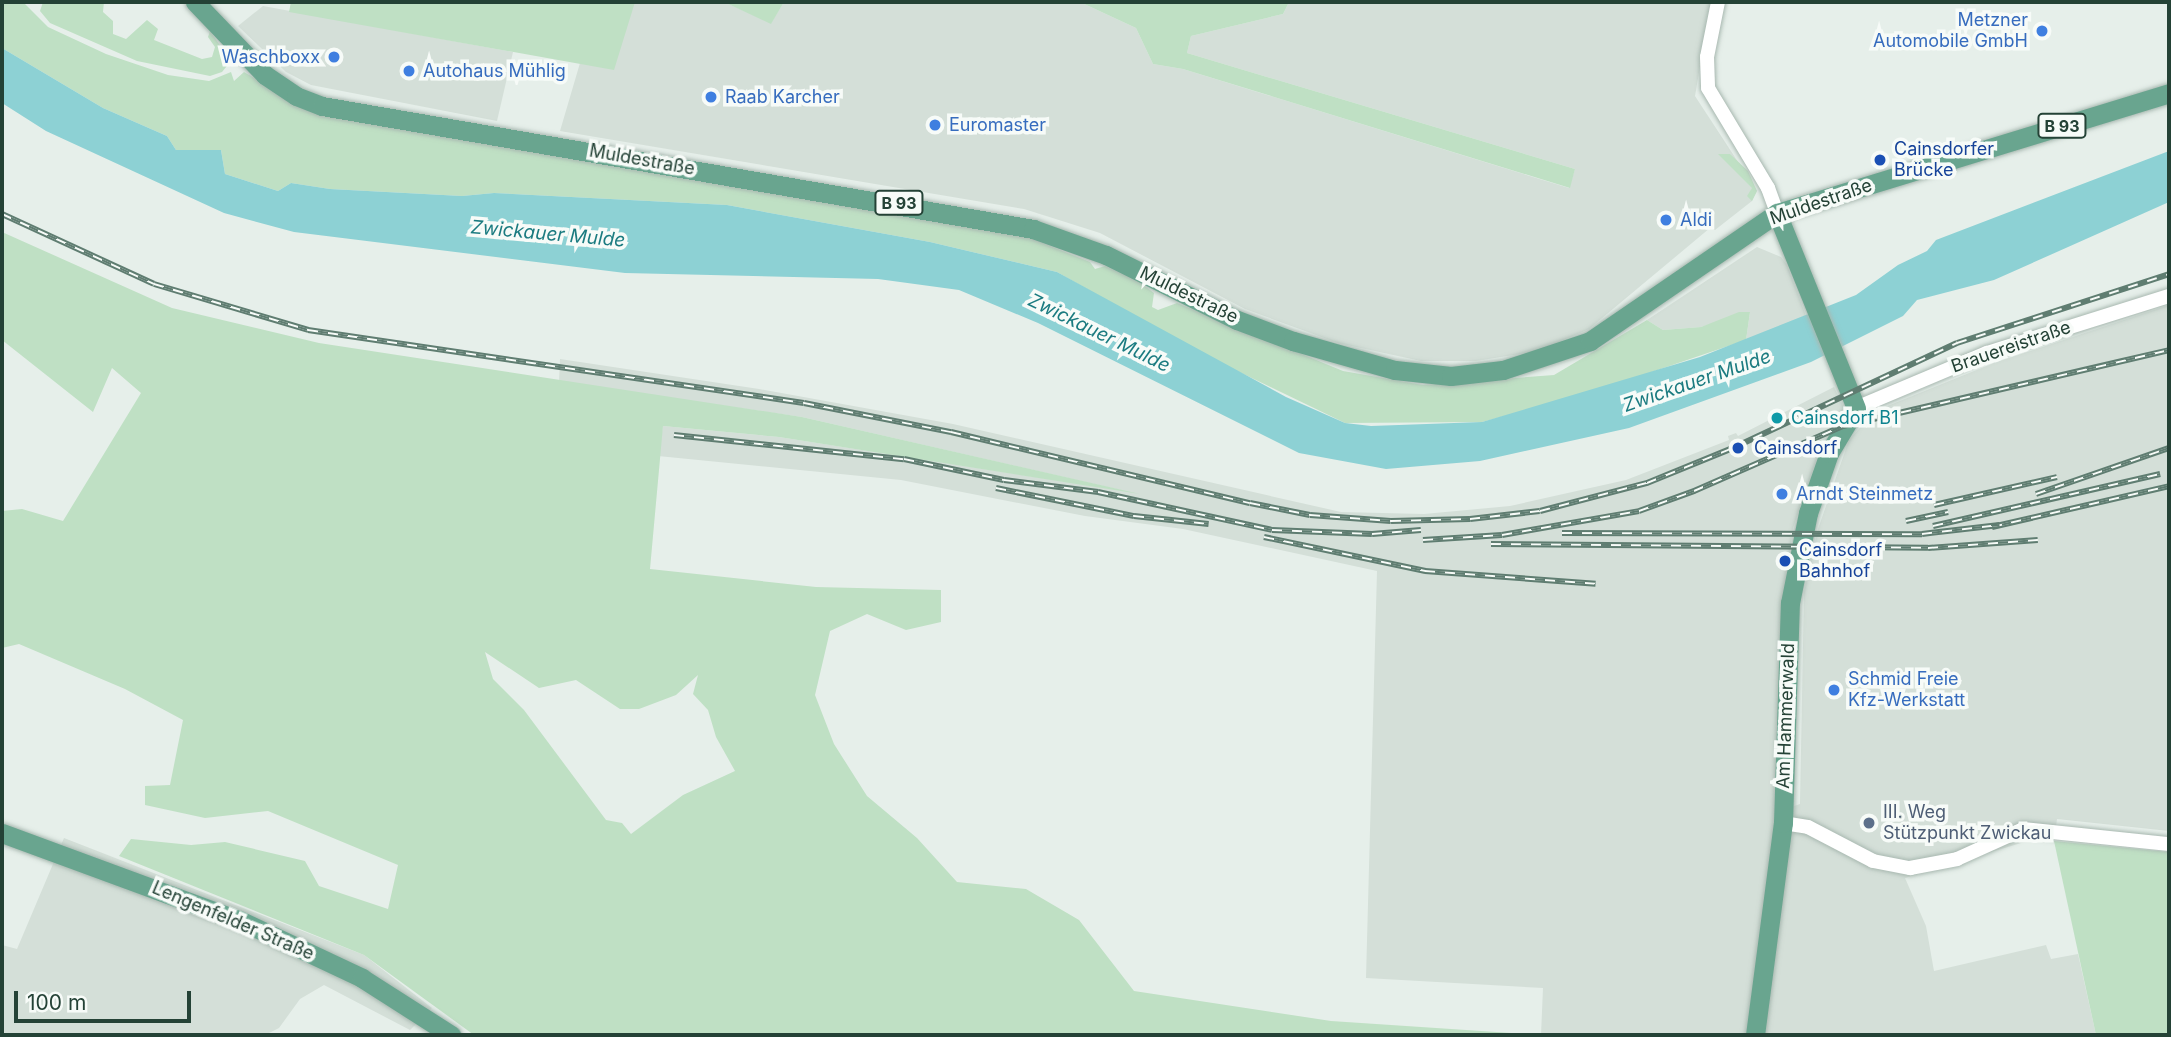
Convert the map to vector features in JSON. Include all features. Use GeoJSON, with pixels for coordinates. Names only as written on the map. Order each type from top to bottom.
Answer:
{"type":"FeatureCollection","features":[{"type":"Feature","properties":{"kind":"main road","name":"Muldestraße"},"geometry":{"type":"LineString","coordinates":[[195,2],[265,75],[322,106],[1033,229],[1106,255],[1237,320],[1293,341],[1348,359],[1423,375],[1503,370],[1590,341],[1777,213],[2169,93]]}},
{"type":"Feature","properties":{"kind":"main road"},"geometry":{"type":"LineString","coordinates":[[1777,213],[1856,408]]}},
{"type":"Feature","properties":{"kind":"main road","name":"Am Hammerwald"},"geometry":{"type":"LineString","coordinates":[[1755,1035],[1783,823],[1790,603],[1797,564],[1829,453],[1856,408]]}},
{"type":"Feature","properties":{"kind":"main road","name":"Lengenfelder Straße"},"geometry":{"type":"LineString","coordinates":[[2,833],[239,920],[362,978],[452,1035]]}},
{"type":"Feature","properties":{"kind":"street"},"geometry":{"type":"LineString","coordinates":[[1718,2],[1707,57],[1708,88],[1768,188],[1777,213]]}},
{"type":"Feature","properties":{"kind":"street","name":"Brauereistraße"},"geometry":{"type":"LineString","coordinates":[[1856,408],[1987,353],[2169,296]]}},
{"type":"Feature","properties":{"kind":"street"},"geometry":{"type":"LineString","coordinates":[[1783,823],[1808,827],[1873,861],[1910,868],[1957,859],[2023,829],[2169,844]]}},
{"type":"Feature","properties":{"kind":"shaded area"},"geometry":{"type":"Polygon","coordinates":[[[608,2],[724,2],[771,23],[784,2],[1080,2],[1136,28],[1153,64],[1183,69],[1569,188],[1575,169],[1187,53],[1191,36],[1283,14],[1289,2],[1711,2],[1695,96],[1757,191],[1752,201],[1715,230],[1710,228],[1589,329],[1538,351],[1476,361],[1421,361],[1338,343],[1245,309],[1100,233],[1024,209],[560,131],[580,63],[596,66],[608,2]]]}},
{"type":"Feature","properties":{"kind":"shaded area"},"geometry":{"type":"Polygon","coordinates":[[[263,6],[513,52],[497,121],[311,85],[286,72],[238,26],[263,6]]]}},
{"type":"Feature","properties":{"kind":"shaded area"},"geometry":{"type":"Polygon","coordinates":[[[1757,247],[1781,257],[1787,265],[1806,316],[1746,340],[1750,312],[1701,327],[1663,330],[1647,320],[1757,247]]]}},
{"type":"Feature","properties":{"kind":"shaded area"},"geometry":{"type":"Polygon","coordinates":[[[2169,305],[2169,831],[2057,819],[2054,841],[2021,843],[1905,878],[1926,926],[1934,971],[2046,945],[2051,959],[2078,954],[2096,1035],[1541,1035],[1543,988],[1366,978],[1377,571],[1183,529],[1085,516],[901,480],[658,456],[663,426],[779,437],[1125,491],[802,417],[559,382],[560,359],[759,389],[953,424],[1341,512],[1424,514],[1510,506],[1626,480],[1729,440],[1728,436],[1736,433],[1738,436],[1834,387],[1845,410],[1823,441],[1793,528],[1784,592],[1774,813],[1800,804],[1804,592],[1818,529],[1849,440],[1875,411],[1994,363],[2169,305]]]}},
{"type":"Feature","properties":{"kind":"shaded area"},"geometry":{"type":"Polygon","coordinates":[[[64,838],[364,955],[432,1008],[410,1030],[324,985],[300,999],[279,1028],[265,1035],[2,1035],[2,945],[17,949],[64,838]]]}},
{"type":"Feature","properties":{"kind":"green space"},"geometry":{"type":"Polygon","coordinates":[[[2,2],[23,2],[48,27],[106,54],[168,75],[209,81],[231,72],[234,81],[244,72],[293,101],[1030,238],[1090,262],[1095,269],[1105,266],[1138,281],[1154,293],[1152,307],[1158,310],[1177,303],[1343,371],[1423,385],[1554,375],[1647,320],[1663,330],[1701,327],[1739,312],[1750,312],[1746,340],[1584,395],[1482,422],[1345,423],[1200,353],[1057,272],[930,242],[727,205],[494,193],[462,196],[330,189],[291,183],[278,191],[225,174],[221,150],[176,150],[167,136],[103,108],[2,48],[2,2]]]}},
{"type":"Feature","properties":{"kind":"green space"},"geometry":{"type":"Polygon","coordinates":[[[43,2],[104,2],[103,12],[113,21],[113,34],[126,39],[147,20],[158,29],[154,40],[202,59],[212,57],[215,47],[208,37],[210,31],[231,61],[222,72],[210,76],[137,61],[50,23],[40,11],[43,2]]]}},
{"type":"Feature","properties":{"kind":"green space"},"geometry":{"type":"Polygon","coordinates":[[[291,2],[635,2],[614,70],[289,12],[291,2]]]}},
{"type":"Feature","properties":{"kind":"green space"},"geometry":{"type":"Polygon","coordinates":[[[724,2],[784,2],[771,24],[724,2]]]}},
{"type":"Feature","properties":{"kind":"green space"},"geometry":{"type":"Polygon","coordinates":[[[1080,2],[1289,2],[1283,14],[1191,36],[1187,53],[1575,169],[1570,188],[1183,69],[1153,64],[1136,28],[1080,2]]]}},
{"type":"Feature","properties":{"kind":"green space"},"geometry":{"type":"Polygon","coordinates":[[[1718,154],[1730,154],[1748,171],[1757,191],[1752,201],[1747,196],[1752,188],[1718,154]]]}},
{"type":"Feature","properties":{"kind":"green space"},"geometry":{"type":"Polygon","coordinates":[[[2,232],[172,308],[319,343],[802,417],[1140,494],[779,437],[663,426],[650,569],[816,587],[941,590],[941,622],[906,630],[867,614],[830,631],[815,695],[834,744],[867,796],[917,838],[957,882],[1026,889],[1079,920],[1134,991],[1331,1021],[1541,1035],[474,1035],[364,955],[119,856],[131,839],[191,845],[225,842],[305,861],[319,886],[388,909],[398,865],[268,811],[205,818],[145,805],[145,786],[170,785],[183,720],[125,689],[19,644],[2,648],[2,511],[22,509],[63,521],[141,393],[112,368],[93,412],[2,340],[2,232]],[[485,652],[493,679],[524,710],[606,820],[622,823],[631,834],[683,795],[735,771],[716,737],[708,710],[693,694],[698,675],[676,695],[639,709],[620,709],[576,680],[539,688],[485,652]]]}},
{"type":"Feature","properties":{"kind":"green space"},"geometry":{"type":"Polygon","coordinates":[[[2054,841],[2169,852],[2169,1035],[2096,1035],[2054,841]]]}},
{"type":"Feature","properties":{"kind":"water","name":"Zwickauer Mulde"},"geometry":{"type":"Polygon","coordinates":[[[2,48],[103,108],[167,136],[176,150],[221,150],[225,174],[278,191],[291,183],[330,189],[462,196],[494,193],[727,205],[930,242],[1057,272],[1286,397],[1345,423],[1371,426],[1482,422],[1700,357],[1856,295],[1898,265],[1927,251],[1936,240],[2169,151],[2169,202],[1994,280],[1917,300],[1903,316],[1811,362],[1629,428],[1480,461],[1386,469],[1299,453],[1038,323],[959,290],[878,279],[625,273],[294,232],[224,213],[46,131],[2,103],[2,48]]]}},
{"type":"Feature","properties":{"kind":"railway"},"geometry":{"type":"LineString","coordinates":[[2,214],[154,284],[308,330],[804,403],[951,432],[1250,503],[1310,515],[1391,521],[1470,519],[1540,511],[1647,483],[1735,447],[1957,343],[2169,274]]}},
{"type":"Feature","properties":{"kind":"railway"},"geometry":{"type":"LineString","coordinates":[[1423,540],[1502,535],[1639,511],[1694,491],[1843,426],[2169,350]]}},
{"type":"Feature","properties":{"kind":"railway"},"geometry":{"type":"LineString","coordinates":[[674,435],[904,459],[1004,480],[1098,492],[1272,530],[1372,534],[1421,530]]}},
{"type":"Feature","properties":{"kind":"railway"},"geometry":{"type":"LineString","coordinates":[[2036,494],[2169,448]]}},
{"type":"Feature","properties":{"kind":"railway"},"geometry":{"type":"LineString","coordinates":[[1933,526],[2160,474]]}},
{"type":"Feature","properties":{"kind":"railway"},"geometry":{"type":"LineString","coordinates":[[1934,505],[2057,477]]}},
{"type":"Feature","properties":{"kind":"railway"},"geometry":{"type":"LineString","coordinates":[[1992,527],[2169,486]]}},
{"type":"Feature","properties":{"kind":"railway"},"geometry":{"type":"LineString","coordinates":[[996,488],[1134,516],[1209,524]]}},
{"type":"Feature","properties":{"kind":"railway"},"geometry":{"type":"LineString","coordinates":[[1906,521],[1948,512]]}},
{"type":"Feature","properties":{"kind":"railway"},"geometry":{"type":"LineString","coordinates":[[1562,533],[1922,534],[1999,525]]}},
{"type":"Feature","properties":{"kind":"railway"},"geometry":{"type":"LineString","coordinates":[[1264,537],[1425,571],[1596,584]]}},
{"type":"Feature","properties":{"kind":"railway"},"geometry":{"type":"LineString","coordinates":[[1491,544],[1928,548],[2038,540]]}},
{"type":"Feature","properties":{"kind":"place","name":"Metzner Automobile GmbH"},"geometry":{"type":"Point","coordinates":[2042,31]}},
{"type":"Feature","properties":{"kind":"place","name":"Waschboxx"},"geometry":{"type":"Point","coordinates":[334,57]}},
{"type":"Feature","properties":{"kind":"place","name":"Autohaus Mühlig"},"geometry":{"type":"Point","coordinates":[409,71]}},
{"type":"Feature","properties":{"kind":"place","name":"Raab Karcher"},"geometry":{"type":"Point","coordinates":[711,97]}},
{"type":"Feature","properties":{"kind":"place","name":"Euromaster"},"geometry":{"type":"Point","coordinates":[935,125]}},
{"type":"Feature","properties":{"kind":"place","name":"Cainsdorfer Brücke"},"geometry":{"type":"Point","coordinates":[1880,160]}},
{"type":"Feature","properties":{"kind":"place","name":"Aldi"},"geometry":{"type":"Point","coordinates":[1666,220]}},
{"type":"Feature","properties":{"kind":"place","name":"Cainsdorf B1"},"geometry":{"type":"Point","coordinates":[1777,418]}},
{"type":"Feature","properties":{"kind":"place","name":"Cainsdorf"},"geometry":{"type":"Point","coordinates":[1738,448]}},
{"type":"Feature","properties":{"kind":"place","name":"Arndt Steinmetz"},"geometry":{"type":"Point","coordinates":[1782,494]}},
{"type":"Feature","properties":{"kind":"place","name":"Cainsdorf Bahnhof"},"geometry":{"type":"Point","coordinates":[1785,561]}},
{"type":"Feature","properties":{"kind":"place","name":"Schmid Freie Kfz-Werkstatt"},"geometry":{"type":"Point","coordinates":[1834,690]}},
{"type":"Feature","properties":{"kind":"place","name":"III. Weg Stützpunkt Zwickau"},"geometry":{"type":"Point","coordinates":[1869,823]}}]}
